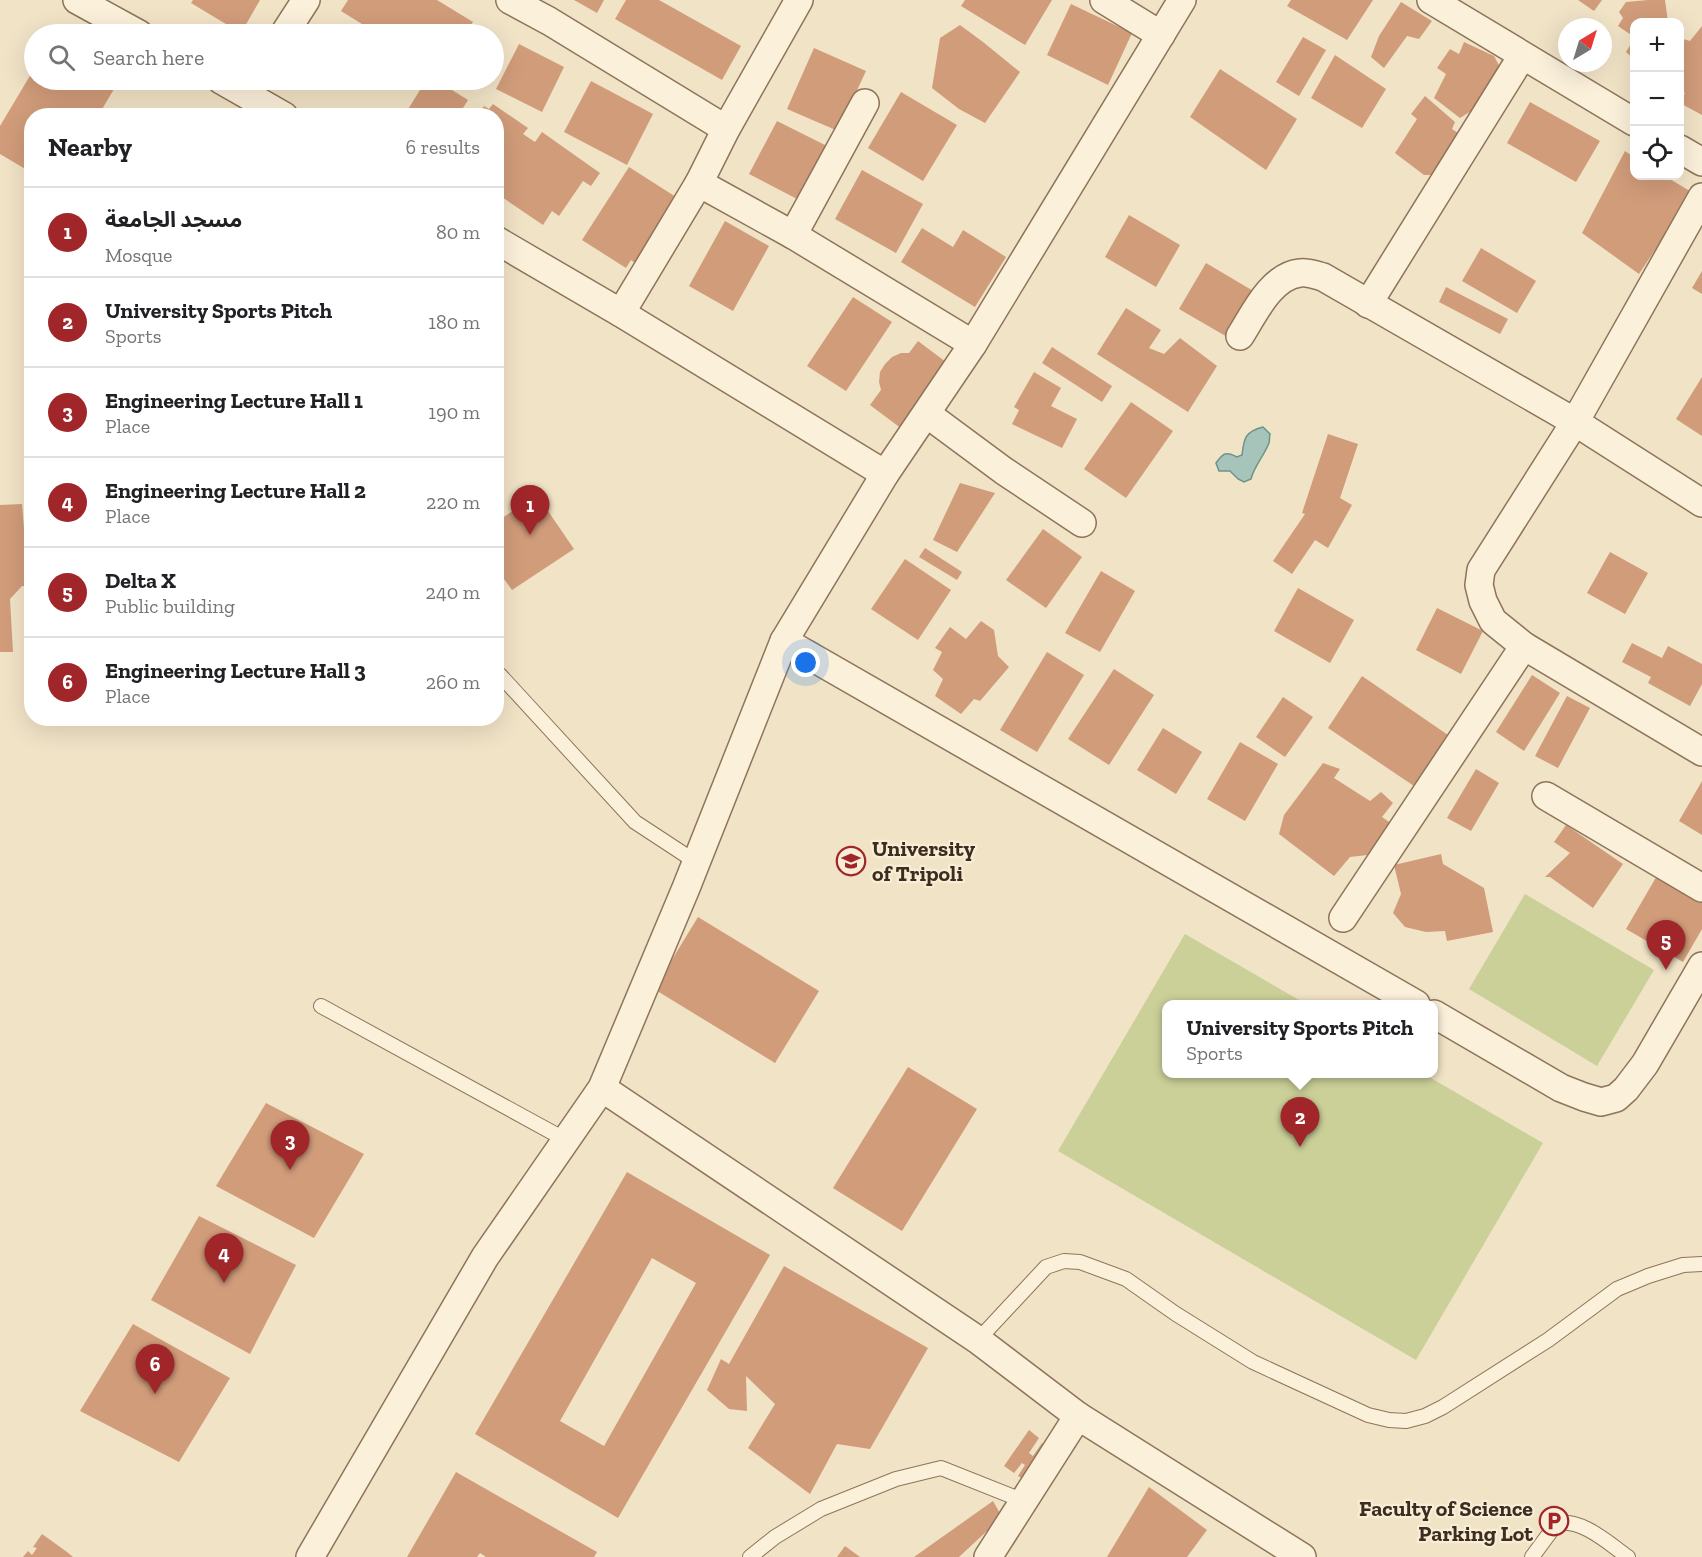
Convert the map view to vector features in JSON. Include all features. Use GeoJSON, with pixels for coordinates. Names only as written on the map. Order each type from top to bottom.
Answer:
{"type":"FeatureCollection","features":[{"type":"Feature","properties":{"kind":"street"},"geometry":{"type":"LineString","coordinates":[[77,0],[121,24]]}},
{"type":"Feature","properties":{"kind":"street"},"geometry":{"type":"LineString","coordinates":[[290,24],[306,0]]}},
{"type":"Feature","properties":{"kind":"street"},"geometry":{"type":"LineString","coordinates":[[510,0],[549,21],[726,129]]}},
{"type":"Feature","properties":{"kind":"street"},"geometry":{"type":"LineString","coordinates":[[621,313],[699,183],[726,129],[799,0]]}},
{"type":"Feature","properties":{"kind":"street"},"geometry":{"type":"LineString","coordinates":[[1104,0],[1161,34]]}},
{"type":"Feature","properties":{"kind":"street"},"geometry":{"type":"LineString","coordinates":[[310,1557],[485,1257],[602,1088],[696,862],[784,641],[885,474],[973,345],[1182,0]]}},
{"type":"Feature","properties":{"kind":"street"},"geometry":{"type":"LineString","coordinates":[[1431,0],[1630,119]]}},
{"type":"Feature","properties":{"kind":"street"},"geometry":{"type":"LineString","coordinates":[[1368,304],[1522,56]]}},
{"type":"Feature","properties":{"kind":"street"},"geometry":{"type":"LineString","coordinates":[[255,90],[275,108]]}},
{"type":"Feature","properties":{"kind":"street"},"geometry":{"type":"LineString","coordinates":[[793,236],[865,102]]}},
{"type":"Feature","properties":{"kind":"street"},"geometry":{"type":"LineString","coordinates":[[1684,151],[1702,162]]}},
{"type":"Feature","properties":{"kind":"street"},"geometry":{"type":"LineString","coordinates":[[699,183],[793,236],[973,345]]}},
{"type":"Feature","properties":{"kind":"street"},"geometry":{"type":"LineString","coordinates":[[1702,197],[1575,422],[1481,570],[1479,585],[1483,601],[1493,621],[1524,646],[1702,752]]}},
{"type":"Feature","properties":{"kind":"street"},"geometry":{"type":"LineString","coordinates":[[504,245],[885,474]]}},
{"type":"Feature","properties":{"kind":"street"},"geometry":{"type":"LineString","coordinates":[[1240,336],[1275,283],[1301,272],[1323,277],[1575,422],[1702,503]]}},
{"type":"Feature","properties":{"kind":"street"},"geometry":{"type":"LineString","coordinates":[[927,414],[1004,471],[1083,523]]}},
{"type":"Feature","properties":{"kind":"street"},"geometry":{"type":"LineString","coordinates":[[784,641],[1407,1000]]}},
{"type":"Feature","properties":{"kind":"street"},"geometry":{"type":"LineString","coordinates":[[1343,918],[1524,646]]}},
{"type":"Feature","properties":{"kind":"street"},"geometry":{"type":"LineString","coordinates":[[1546,796],[1702,888]]}},
{"type":"Feature","properties":{"kind":"street"},"geometry":{"type":"LineString","coordinates":[[1438,1016],[1561,1088],[1601,1102],[1616,1098],[1645,1064],[1702,966]]}},
{"type":"Feature","properties":{"kind":"street"},"geometry":{"type":"LineString","coordinates":[[602,1088],[978,1340],[1077,1416],[1302,1557]]}},
{"type":"Feature","properties":{"kind":"street"},"geometry":{"type":"LineString","coordinates":[[988,1557],[1077,1416]]}},
{"type":"Feature","properties":{"kind":"lane"},"geometry":{"type":"LineString","coordinates":[[504,679],[635,822],[696,862]]}},
{"type":"Feature","properties":{"kind":"lane"},"geometry":{"type":"LineString","coordinates":[[321,1006],[566,1140]]}},
{"type":"Feature","properties":{"kind":"lane"},"geometry":{"type":"LineString","coordinates":[[978,1340],[1046,1267],[1064,1261],[1080,1262],[1126,1279],[1176,1314],[1253,1362],[1368,1415],[1406,1421],[1425,1416],[1443,1407],[1548,1340],[1617,1289],[1683,1265],[1702,1264]]}},
{"type":"Feature","properties":{"kind":"lane"},"geometry":{"type":"LineString","coordinates":[[750,1557],[775,1537],[821,1509],[896,1479],[941,1468],[1024,1501]]}},
{"type":"Feature","properties":{"kind":"lane"},"geometry":{"type":"LineString","coordinates":[[1532,1557],[1557,1523],[1564,1522],[1582,1526],[1628,1557]]}},
{"type":"Feature","properties":{"kind":"green space"},"geometry":{"type":"Polygon","coordinates":[[[1525,894],[1654,970],[1597,1066],[1469,989],[1525,894]]]}},
{"type":"Feature","properties":{"kind":"green space"},"geometry":{"type":"Polygon","coordinates":[[[1185,934],[1299,1000],[1162,1000],[1162,1078],[1431,1078],[1543,1143],[1416,1360],[1058,1151],[1185,934]]]}},
{"type":"Feature","properties":{"kind":"water"},"geometry":{"type":"Polygon","coordinates":[[[1263,427],[1270,434],[1269,442],[1251,479],[1244,482],[1230,471],[1219,471],[1216,463],[1221,457],[1225,454],[1237,457],[1242,455],[1246,437],[1252,431],[1263,427]]]}},
{"type":"Feature","properties":{"kind":"building"},"geometry":{"type":"Polygon","coordinates":[[[193,0],[260,0],[246,24],[226,24],[191,3],[193,0]]]}},
{"type":"Feature","properties":{"kind":"building"},"geometry":{"type":"Polygon","coordinates":[[[348,0],[437,0],[473,22],[472,24],[362,24],[341,11],[348,0]]]}},
{"type":"Feature","properties":{"kind":"building"},"geometry":{"type":"Polygon","coordinates":[[[574,0],[604,0],[597,13],[574,0]]]}},
{"type":"Feature","properties":{"kind":"building"},"geometry":{"type":"Polygon","coordinates":[[[626,0],[659,0],[741,46],[722,80],[615,19],[626,0]]]}},
{"type":"Feature","properties":{"kind":"building"},"geometry":{"type":"Polygon","coordinates":[[[965,0],[1052,0],[1025,45],[961,6],[965,0]]]}},
{"type":"Feature","properties":{"kind":"building"},"geometry":{"type":"Polygon","coordinates":[[[1291,0],[1373,0],[1347,40],[1287,6],[1291,0]]]}},
{"type":"Feature","properties":{"kind":"building"},"geometry":{"type":"Polygon","coordinates":[[[1578,0],[1602,0],[1594,11],[1578,0]]]}},
{"type":"Feature","properties":{"kind":"building"},"geometry":{"type":"Polygon","coordinates":[[[1665,0],[1667,18],[1630,18],[1630,34],[1618,26],[1623,18],[1619,12],[1626,2],[1665,0]]]}},
{"type":"Feature","properties":{"kind":"building"},"geometry":{"type":"Polygon","coordinates":[[[1401,2],[1432,21],[1419,39],[1407,36],[1384,68],[1371,57],[1379,36],[1401,2]]]}},
{"type":"Feature","properties":{"kind":"building"},"geometry":{"type":"Polygon","coordinates":[[[1071,4],[1132,33],[1108,85],[1047,55],[1071,4]]]}},
{"type":"Feature","properties":{"kind":"building"},"geometry":{"type":"Polygon","coordinates":[[[960,25],[1020,72],[985,123],[959,109],[932,88],[940,38],[960,25]]]}},
{"type":"Feature","properties":{"kind":"building"},"geometry":{"type":"Polygon","coordinates":[[[1702,26],[1702,115],[1684,105],[1684,39],[1690,41],[1702,26]]]}},
{"type":"Feature","properties":{"kind":"building"},"geometry":{"type":"Polygon","coordinates":[[[1303,37],[1326,50],[1299,96],[1276,82],[1303,37]]]}},
{"type":"Feature","properties":{"kind":"building"},"geometry":{"type":"Polygon","coordinates":[[[1464,42],[1494,56],[1502,71],[1484,103],[1460,118],[1434,98],[1446,74],[1437,68],[1450,49],[1459,54],[1464,42]]]}},
{"type":"Feature","properties":{"kind":"building"},"geometry":{"type":"Polygon","coordinates":[[[519,44],[564,67],[542,112],[498,90],[504,90],[504,73],[519,44]]]}},
{"type":"Feature","properties":{"kind":"building"},"geometry":{"type":"Polygon","coordinates":[[[814,48],[866,71],[838,131],[787,109],[814,48]]]}},
{"type":"Feature","properties":{"kind":"building"},"geometry":{"type":"Polygon","coordinates":[[[1335,55],[1386,89],[1362,128],[1311,98],[1335,55]]]}},
{"type":"Feature","properties":{"kind":"building"},"geometry":{"type":"Polygon","coordinates":[[[1220,69],[1297,119],[1266,170],[1190,117],[1220,69]]]}},
{"type":"Feature","properties":{"kind":"building"},"geometry":{"type":"Polygon","coordinates":[[[591,81],[653,114],[627,165],[564,132],[591,81]]]}},
{"type":"Feature","properties":{"kind":"building"},"geometry":{"type":"Polygon","coordinates":[[[24,86],[24,90],[113,90],[103,108],[24,108],[24,168],[0,154],[0,126],[24,86]]]}},
{"type":"Feature","properties":{"kind":"building"},"geometry":{"type":"Polygon","coordinates":[[[420,90],[452,90],[468,100],[463,108],[409,108],[420,90]]]}},
{"type":"Feature","properties":{"kind":"building"},"geometry":{"type":"Polygon","coordinates":[[[901,92],[957,125],[923,181],[868,148],[901,92]]]}},
{"type":"Feature","properties":{"kind":"building"},"geometry":{"type":"Polygon","coordinates":[[[1425,96],[1455,122],[1452,129],[1464,137],[1439,175],[1424,175],[1395,153],[1417,119],[1411,114],[1425,96]]]}},
{"type":"Feature","properties":{"kind":"building"},"geometry":{"type":"Polygon","coordinates":[[[1530,102],[1600,141],[1576,182],[1507,143],[1530,102]]]}},
{"type":"Feature","properties":{"kind":"building"},"geometry":{"type":"Polygon","coordinates":[[[504,112],[528,128],[523,134],[535,142],[542,132],[600,173],[591,186],[583,181],[559,216],[552,211],[543,225],[504,198],[504,112]]]}},
{"type":"Feature","properties":{"kind":"building"},"geometry":{"type":"Polygon","coordinates":[[[777,121],[827,146],[799,200],[749,174],[777,121]]]}},
{"type":"Feature","properties":{"kind":"building"},"geometry":{"type":"Polygon","coordinates":[[[1625,151],[1630,154],[1630,180],[1672,180],[1693,193],[1639,274],[1582,233],[1625,151]]]}},
{"type":"Feature","properties":{"kind":"building"},"geometry":{"type":"Polygon","coordinates":[[[629,167],[676,197],[640,267],[631,260],[626,268],[582,240],[629,167]]]}},
{"type":"Feature","properties":{"kind":"building"},"geometry":{"type":"Polygon","coordinates":[[[862,170],[923,204],[896,253],[835,219],[862,170]]]}},
{"type":"Feature","properties":{"kind":"building"},"geometry":{"type":"Polygon","coordinates":[[[1129,215],[1180,245],[1156,287],[1105,257],[1129,215]]]}},
{"type":"Feature","properties":{"kind":"building"},"geometry":{"type":"Polygon","coordinates":[[[725,221],[769,246],[733,311],[689,286],[725,221]]]}},
{"type":"Feature","properties":{"kind":"building"},"geometry":{"type":"Polygon","coordinates":[[[922,228],[953,247],[963,230],[1006,257],[975,307],[901,262],[922,228]]]}},
{"type":"Feature","properties":{"kind":"building"},"geometry":{"type":"Polygon","coordinates":[[[1481,248],[1536,281],[1517,313],[1462,281],[1481,248]]]}},
{"type":"Feature","properties":{"kind":"building"},"geometry":{"type":"Polygon","coordinates":[[[1206,263],[1255,292],[1229,338],[1179,309],[1206,263]]]}},
{"type":"Feature","properties":{"kind":"building"},"geometry":{"type":"Polygon","coordinates":[[[1702,271],[1702,294],[1692,288],[1702,271]]]}},
{"type":"Feature","properties":{"kind":"building"},"geometry":{"type":"Polygon","coordinates":[[[1446,287],[1508,319],[1500,334],[1439,302],[1446,287]]]}},
{"type":"Feature","properties":{"kind":"building"},"geometry":{"type":"Polygon","coordinates":[[[853,297],[892,322],[846,391],[807,366],[853,297]]]}},
{"type":"Feature","properties":{"kind":"building"},"geometry":{"type":"Polygon","coordinates":[[[1126,308],[1161,330],[1149,348],[1164,354],[1180,338],[1217,366],[1188,412],[1097,354],[1126,308]]]}},
{"type":"Feature","properties":{"kind":"building"},"geometry":{"type":"Polygon","coordinates":[[[918,341],[950,365],[902,429],[870,405],[881,390],[880,372],[885,364],[892,357],[901,353],[909,353],[918,341]]]}},
{"type":"Feature","properties":{"kind":"building"},"geometry":{"type":"Polygon","coordinates":[[[1052,347],[1112,386],[1102,402],[1042,363],[1052,347]]]}},
{"type":"Feature","properties":{"kind":"building"},"geometry":{"type":"Polygon","coordinates":[[[1034,372],[1061,388],[1051,406],[1077,419],[1062,448],[1012,424],[1019,410],[1014,407],[1034,372]]]}},
{"type":"Feature","properties":{"kind":"building"},"geometry":{"type":"Polygon","coordinates":[[[1702,377],[1702,436],[1676,419],[1702,377]]]}},
{"type":"Feature","properties":{"kind":"building"},"geometry":{"type":"Polygon","coordinates":[[[1131,402],[1173,431],[1126,498],[1084,469],[1131,402]]]}},
{"type":"Feature","properties":{"kind":"building"},"geometry":{"type":"Polygon","coordinates":[[[1328,434],[1358,444],[1340,498],[1352,505],[1328,548],[1315,540],[1292,574],[1273,561],[1305,514],[1302,513],[1328,434]]]}},
{"type":"Feature","properties":{"kind":"building"},"geometry":{"type":"Polygon","coordinates":[[[960,483],[995,493],[957,552],[933,540],[960,483]]]}},
{"type":"Feature","properties":{"kind":"building"},"geometry":{"type":"Polygon","coordinates":[[[537,495],[574,549],[512,590],[504,579],[504,517],[537,495]]]}},
{"type":"Feature","properties":{"kind":"building"},"geometry":{"type":"Polygon","coordinates":[[[22,504],[24,586],[10,599],[13,652],[0,652],[0,505],[22,504]]]}},
{"type":"Feature","properties":{"kind":"building"},"geometry":{"type":"Polygon","coordinates":[[[1043,529],[1082,557],[1046,608],[1006,580],[1043,529]]]}},
{"type":"Feature","properties":{"kind":"building"},"geometry":{"type":"Polygon","coordinates":[[[925,548],[962,572],[957,580],[919,557],[925,548]]]}},
{"type":"Feature","properties":{"kind":"building"},"geometry":{"type":"Polygon","coordinates":[[[1610,552],[1648,573],[1625,614],[1587,593],[1610,552]]]}},
{"type":"Feature","properties":{"kind":"building"},"geometry":{"type":"Polygon","coordinates":[[[905,559],[951,590],[918,640],[871,609],[905,559]]]}},
{"type":"Feature","properties":{"kind":"building"},"geometry":{"type":"Polygon","coordinates":[[[1101,571],[1135,591],[1100,652],[1065,633],[1101,571]]]}},
{"type":"Feature","properties":{"kind":"building"},"geometry":{"type":"Polygon","coordinates":[[[1298,588],[1354,620],[1330,663],[1274,631],[1298,588]]]}},
{"type":"Feature","properties":{"kind":"building"},"geometry":{"type":"Polygon","coordinates":[[[1437,608],[1483,631],[1461,674],[1416,650],[1437,608]]]}},
{"type":"Feature","properties":{"kind":"building"},"geometry":{"type":"Polygon","coordinates":[[[981,621],[994,630],[998,656],[1009,667],[980,701],[974,699],[961,714],[935,696],[943,679],[933,670],[942,652],[935,648],[950,627],[966,639],[981,621]]]}},
{"type":"Feature","properties":{"kind":"building"},"geometry":{"type":"Polygon","coordinates":[[[1632,643],[1662,658],[1668,646],[1702,664],[1702,684],[1690,706],[1648,683],[1651,677],[1622,662],[1632,643]]]}},
{"type":"Feature","properties":{"kind":"building"},"geometry":{"type":"Polygon","coordinates":[[[1047,652],[1084,675],[1037,752],[1000,730],[1047,652]]]}},
{"type":"Feature","properties":{"kind":"building"},"geometry":{"type":"Polygon","coordinates":[[[1114,669],[1154,695],[1109,765],[1068,739],[1114,669]]]}},
{"type":"Feature","properties":{"kind":"building"},"geometry":{"type":"Polygon","coordinates":[[[1532,675],[1560,693],[1524,751],[1496,732],[1532,675]]]}},
{"type":"Feature","properties":{"kind":"building"},"geometry":{"type":"Polygon","coordinates":[[[1362,676],[1448,735],[1414,786],[1328,728],[1362,676]]]}},
{"type":"Feature","properties":{"kind":"building"},"geometry":{"type":"Polygon","coordinates":[[[1567,696],[1590,708],[1558,768],[1535,756],[1567,696]]]}},
{"type":"Feature","properties":{"kind":"building"},"geometry":{"type":"Polygon","coordinates":[[[1283,697],[1313,717],[1285,757],[1256,737],[1283,697]]]}},
{"type":"Feature","properties":{"kind":"building"},"geometry":{"type":"Polygon","coordinates":[[[1163,728],[1202,752],[1176,794],[1137,770],[1163,728]]]}},
{"type":"Feature","properties":{"kind":"building"},"geometry":{"type":"Polygon","coordinates":[[[1240,742],[1278,764],[1245,821],[1207,799],[1240,742]]]}},
{"type":"Feature","properties":{"kind":"building"},"geometry":{"type":"Polygon","coordinates":[[[1323,763],[1340,769],[1334,778],[1370,801],[1381,792],[1393,803],[1382,817],[1392,824],[1376,854],[1350,857],[1334,876],[1279,834],[1284,815],[1323,763]]]}},
{"type":"Feature","properties":{"kind":"building"},"geometry":{"type":"Polygon","coordinates":[[[1476,769],[1499,783],[1471,831],[1447,818],[1476,769]]]}},
{"type":"Feature","properties":{"kind":"building"},"geometry":{"type":"Polygon","coordinates":[[[1702,781],[1702,835],[1679,821],[1702,781]]]}},
{"type":"Feature","properties":{"kind":"building"},"geometry":{"type":"Polygon","coordinates":[[[1566,825],[1623,864],[1593,908],[1550,877],[1545,877],[1570,853],[1554,842],[1566,825]]]}},
{"type":"Feature","properties":{"kind":"building"},"geometry":{"type":"Polygon","coordinates":[[[1441,854],[1443,864],[1484,888],[1493,932],[1447,941],[1445,931],[1426,932],[1405,927],[1393,913],[1401,894],[1394,865],[1441,854]]]}},
{"type":"Feature","properties":{"kind":"building"},"geometry":{"type":"Polygon","coordinates":[[[1658,874],[1702,899],[1702,929],[1683,962],[1626,929],[1658,874]]]}},
{"type":"Feature","properties":{"kind":"building"},"geometry":{"type":"Polygon","coordinates":[[[698,917],[819,991],[775,1063],[654,989],[698,917]]]}},
{"type":"Feature","properties":{"kind":"building"},"geometry":{"type":"Polygon","coordinates":[[[908,1067],[977,1109],[902,1231],[833,1188],[908,1067]]]}},
{"type":"Feature","properties":{"kind":"building"},"geometry":{"type":"Polygon","coordinates":[[[266,1103],[364,1154],[314,1238],[216,1186],[266,1103]]]}},
{"type":"Feature","properties":{"kind":"building"},"geometry":{"type":"Polygon","coordinates":[[[627,1172],[770,1255],[618,1518],[475,1434],[627,1172]],[[652,1258],[560,1421],[604,1446],[696,1283],[652,1258]]]}},
{"type":"Feature","properties":{"kind":"building"},"geometry":{"type":"Polygon","coordinates":[[[199,1216],[296,1265],[250,1354],[151,1300],[199,1216]]]}},
{"type":"Feature","properties":{"kind":"building"},"geometry":{"type":"Polygon","coordinates":[[[784,1266],[928,1348],[870,1449],[837,1444],[810,1494],[748,1448],[775,1404],[746,1376],[747,1411],[729,1409],[707,1390],[721,1359],[729,1364],[784,1266]]]}},
{"type":"Feature","properties":{"kind":"building"},"geometry":{"type":"Polygon","coordinates":[[[133,1324],[230,1378],[179,1462],[80,1411],[133,1324]]]}},
{"type":"Feature","properties":{"kind":"building"},"geometry":{"type":"Polygon","coordinates":[[[1029,1430],[1039,1438],[1029,1453],[1033,1456],[1042,1443],[1050,1450],[1028,1482],[1018,1476],[1025,1465],[1022,1463],[1014,1473],[1004,1466],[1029,1430]]]}},
{"type":"Feature","properties":{"kind":"building"},"geometry":{"type":"Polygon","coordinates":[[[456,1472],[597,1552],[594,1557],[486,1557],[480,1553],[477,1557],[407,1557],[456,1472]]]}},
{"type":"Feature","properties":{"kind":"building"},"geometry":{"type":"Polygon","coordinates":[[[1149,1487],[1207,1530],[1187,1557],[1107,1557],[1149,1487]]]}},
{"type":"Feature","properties":{"kind":"building"},"geometry":{"type":"Polygon","coordinates":[[[993,1501],[1002,1517],[959,1557],[914,1557],[993,1501]]]}},
{"type":"Feature","properties":{"kind":"building"},"geometry":{"type":"Polygon","coordinates":[[[42,1534],[73,1557],[23,1557],[28,1551],[32,1555],[37,1548],[33,1547],[42,1534]]]}},
{"type":"Feature","properties":{"kind":"building"},"geometry":{"type":"Polygon","coordinates":[[[845,1546],[860,1557],[837,1557],[845,1546]]]}},
{"type":"Feature","properties":{"kind":"place","name":"مسجد الجامعة"},"geometry":{"type":"Point","coordinates":[530,535]}},
{"type":"Feature","properties":{"kind":"place","name":"University of Tripoli"},"geometry":{"type":"Point","coordinates":[851,861]}},
{"type":"Feature","properties":{"kind":"place","name":"Delta X"},"geometry":{"type":"Point","coordinates":[1666,970]}},
{"type":"Feature","properties":{"kind":"place","name":"University Sports Pitch"},"geometry":{"type":"Point","coordinates":[1300,1147]}},
{"type":"Feature","properties":{"kind":"place","name":"Engineering Lecture Hall 1"},"geometry":{"type":"Point","coordinates":[290,1170]}},
{"type":"Feature","properties":{"kind":"place","name":"Engineering Lecture Hall 2"},"geometry":{"type":"Point","coordinates":[224,1283]}},
{"type":"Feature","properties":{"kind":"place","name":"Engineering Lecture Hall 3"},"geometry":{"type":"Point","coordinates":[155,1394]}},
{"type":"Feature","properties":{"kind":"place","name":"Faculty of Science Parking Lot"},"geometry":{"type":"Point","coordinates":[1554,1521]}}]}
